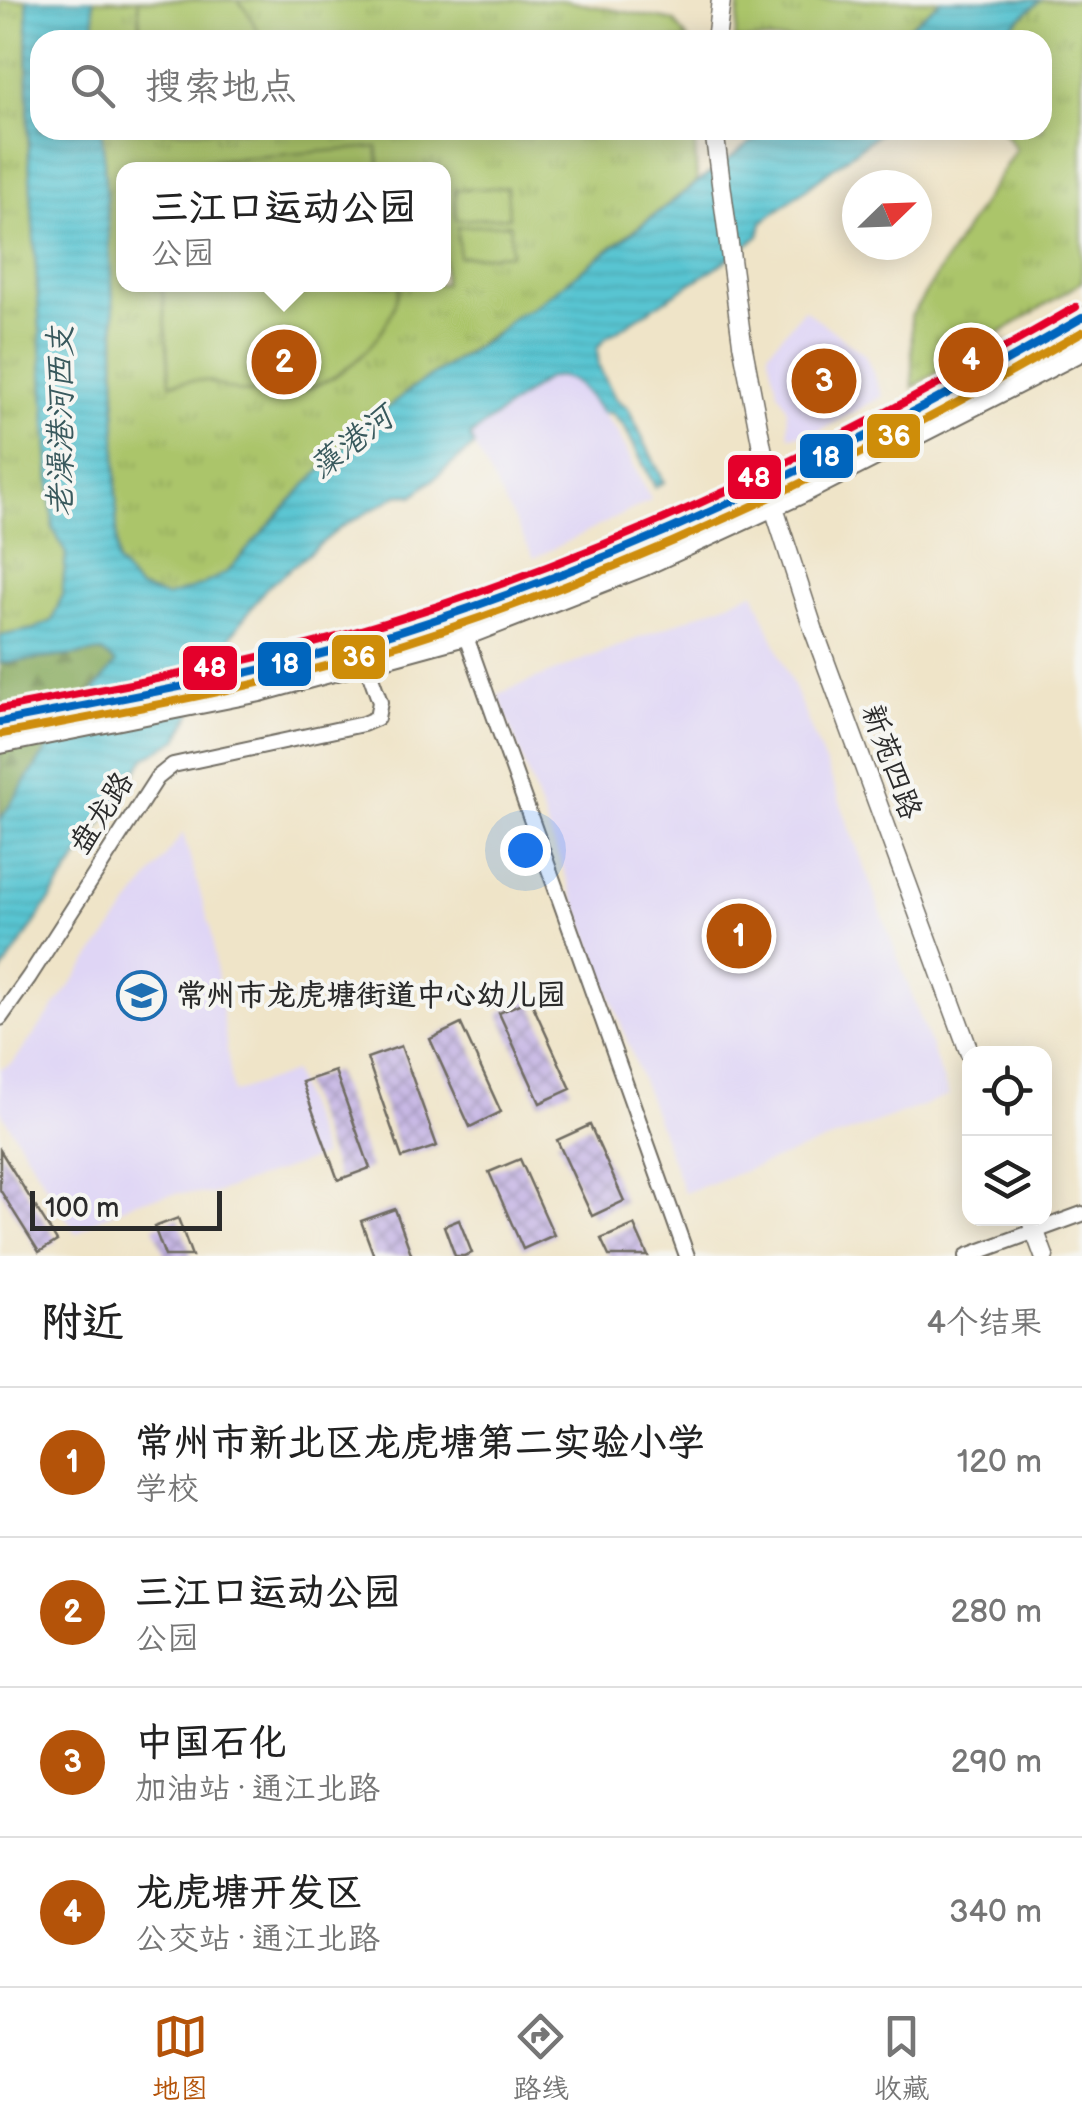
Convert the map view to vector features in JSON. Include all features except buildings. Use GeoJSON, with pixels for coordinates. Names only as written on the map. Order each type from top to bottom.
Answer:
{"type":"FeatureCollection","features":[{"type":"Feature","properties":{"kind":"main road"},"geometry":{"type":"LineString","coordinates":[[0,742],[366,663],[465,634],[642,565],[772,496],[1082,318]]}},
{"type":"Feature","properties":{"kind":"main road"},"geometry":{"type":"LineString","coordinates":[[0,722],[231,676],[360,644],[463,612],[772,496],[1082,349]]}},
{"type":"Feature","properties":{"kind":"street"},"geometry":{"type":"LineString","coordinates":[[716,30],[718,0]]}},
{"type":"Feature","properties":{"kind":"street","name":"新苑四路"},"geometry":{"type":"LineString","coordinates":[[714,140],[742,343],[772,496],[814,631],[967,1046]]}},
{"type":"Feature","properties":{"kind":"street"},"geometry":{"type":"LineString","coordinates":[[465,634],[688,1256]]}},
{"type":"Feature","properties":{"kind":"street","name":"盘龙路"},"geometry":{"type":"LineString","coordinates":[[0,1018],[157,778],[173,765],[377,718],[380,702],[366,663]]}},
{"type":"Feature","properties":{"kind":"street"},"geometry":{"type":"LineString","coordinates":[[1052,1221],[1082,1214]]}},
{"type":"Feature","properties":{"kind":"street"},"geometry":{"type":"LineString","coordinates":[[967,1256],[1030,1226]]}},
{"type":"Feature","properties":{"kind":"street"},"geometry":{"type":"LineString","coordinates":[[1032,1226],[1044,1256]]}},
{"type":"Feature","properties":{"kind":"shaded area"},"geometry":{"type":"Polygon","coordinates":[[[804,309],[865,355],[883,396],[817,432],[789,436],[787,407],[778,391],[768,352],[804,309]]]}},
{"type":"Feature","properties":{"kind":"shaded area"},"geometry":{"type":"Polygon","coordinates":[[[557,375],[575,381],[617,432],[651,500],[534,558],[469,436],[557,375]]]}},
{"type":"Feature","properties":{"kind":"shaded area"},"geometry":{"type":"Polygon","coordinates":[[[754,592],[831,777],[949,1096],[684,1193],[498,694],[754,592]]]}},
{"type":"Feature","properties":{"kind":"shaded area","name":"常州市龙虎塘街道中心幼儿园"},"geometry":{"type":"Polygon","coordinates":[[[183,833],[211,930],[233,1093],[293,1072],[323,1156],[212,1194],[179,1193],[137,1201],[76,1234],[4,1117],[0,1108],[0,1069],[13,1063],[183,833]]]}},
{"type":"Feature","properties":{"kind":"green space"},"geometry":{"type":"Polygon","coordinates":[[[0,0],[27,0],[29,160],[53,528],[66,554],[62,596],[52,621],[0,636],[0,0]]]}},
{"type":"Feature","properties":{"kind":"green space"},"geometry":{"type":"Polygon","coordinates":[[[93,0],[561,0],[674,21],[681,30],[95,30],[93,0]]]}},
{"type":"Feature","properties":{"kind":"green space"},"geometry":{"type":"Polygon","coordinates":[[[138,0],[237,0],[257,30],[140,30],[138,0]]]}},
{"type":"Feature","properties":{"kind":"green space"},"geometry":{"type":"Polygon","coordinates":[[[740,0],[941,0],[905,30],[736,30],[740,0]]]}},
{"type":"Feature","properties":{"kind":"green space"},"geometry":{"type":"Polygon","coordinates":[[[1041,0],[1082,0],[1082,282],[913,387],[911,316],[1016,149],[1009,140],[1052,140],[1052,30],[1006,30],[1041,0]]]}},
{"type":"Feature","properties":{"kind":"green space"},"geometry":{"type":"Polygon","coordinates":[[[103,140],[695,140],[697,182],[531,309],[411,389],[371,421],[302,489],[227,572],[166,597],[138,588],[117,562],[115,330],[103,140]]]}},
{"type":"Feature","properties":{"kind":"green space"},"geometry":{"type":"Polygon","coordinates":[[[377,147],[379,162],[193,162],[377,147]]]}},
{"type":"Feature","properties":{"kind":"green space"},"geometry":{"type":"Polygon","coordinates":[[[507,187],[509,217],[456,220],[455,190],[507,187]]]}},
{"type":"Feature","properties":{"kind":"green space"},"geometry":{"type":"Polygon","coordinates":[[[510,224],[511,254],[459,257],[457,227],[510,224]]]}},
{"type":"Feature","properties":{"kind":"green space"},"geometry":{"type":"Polygon","coordinates":[[[163,292],[398,292],[384,327],[370,346],[354,363],[314,387],[268,394],[237,391],[203,380],[170,383],[163,292]]]}},
{"type":"Feature","properties":{"kind":"green space"},"geometry":{"type":"Polygon","coordinates":[[[102,652],[117,663],[42,757],[0,820],[0,663],[102,652]]]}},
{"type":"Feature","properties":{"kind":"water"},"geometry":{"type":"Polygon","coordinates":[[[27,0],[93,0],[95,30],[30,30],[30,140],[103,140],[115,330],[117,562],[138,588],[166,597],[227,572],[302,489],[371,421],[411,389],[495,335],[516,315],[531,309],[754,140],[870,140],[762,222],[759,236],[606,338],[597,349],[599,367],[615,398],[628,408],[664,482],[655,487],[624,426],[611,413],[602,413],[572,381],[556,376],[547,378],[470,436],[474,446],[413,496],[400,494],[340,528],[265,589],[232,635],[178,739],[145,758],[0,975],[0,820],[42,757],[116,663],[102,652],[0,663],[0,636],[52,621],[62,596],[66,554],[53,528],[29,160],[27,0]]]}},
{"type":"Feature","properties":{"kind":"water"},"geometry":{"type":"Polygon","coordinates":[[[941,0],[1041,0],[1006,30],[905,30],[941,0]]]}},
{"type":"Feature","properties":{"kind":"transit line","name":"48"},"geometry":{"type":"LineString","coordinates":[[0,709],[178,675],[310,644],[542,569],[725,492],[814,449],[1076,307]]}},
{"type":"Feature","properties":{"kind":"transit line","name":"18"},"geometry":{"type":"LineString","coordinates":[[0,722],[272,667],[456,613],[549,579],[641,542],[820,459],[1082,318]]}},
{"type":"Feature","properties":{"kind":"transit line","name":"36"},"geometry":{"type":"LineString","coordinates":[[2,734],[320,668],[552,591],[822,473],[1082,332]]}},
{"type":"Feature","properties":{"kind":"place","name":"龙虎塘开发区"},"geometry":{"type":"Point","coordinates":[971,360]}},
{"type":"Feature","properties":{"kind":"place","name":"三江口运动公园"},"geometry":{"type":"Point","coordinates":[284,362]}},
{"type":"Feature","properties":{"kind":"place","name":"中国石化"},"geometry":{"type":"Point","coordinates":[824,381]}},
{"type":"Feature","properties":{"kind":"place","name":"常州市新北区龙虎塘第二实验小学"},"geometry":{"type":"Point","coordinates":[739,936]}},
{"type":"Feature","properties":{"kind":"place","name":"常州市龙虎塘街道中心幼儿园"},"geometry":{"type":"Point","coordinates":[141,996]}},
{"type":"Feature","properties":{"kind":"water label","name":"老澡港河西支"},"geometry":{"type":"Point","coordinates":[61,421]}},
{"type":"Feature","properties":{"kind":"water label","name":"藻港河"},"geometry":{"type":"Point","coordinates":[352,443]}}]}
